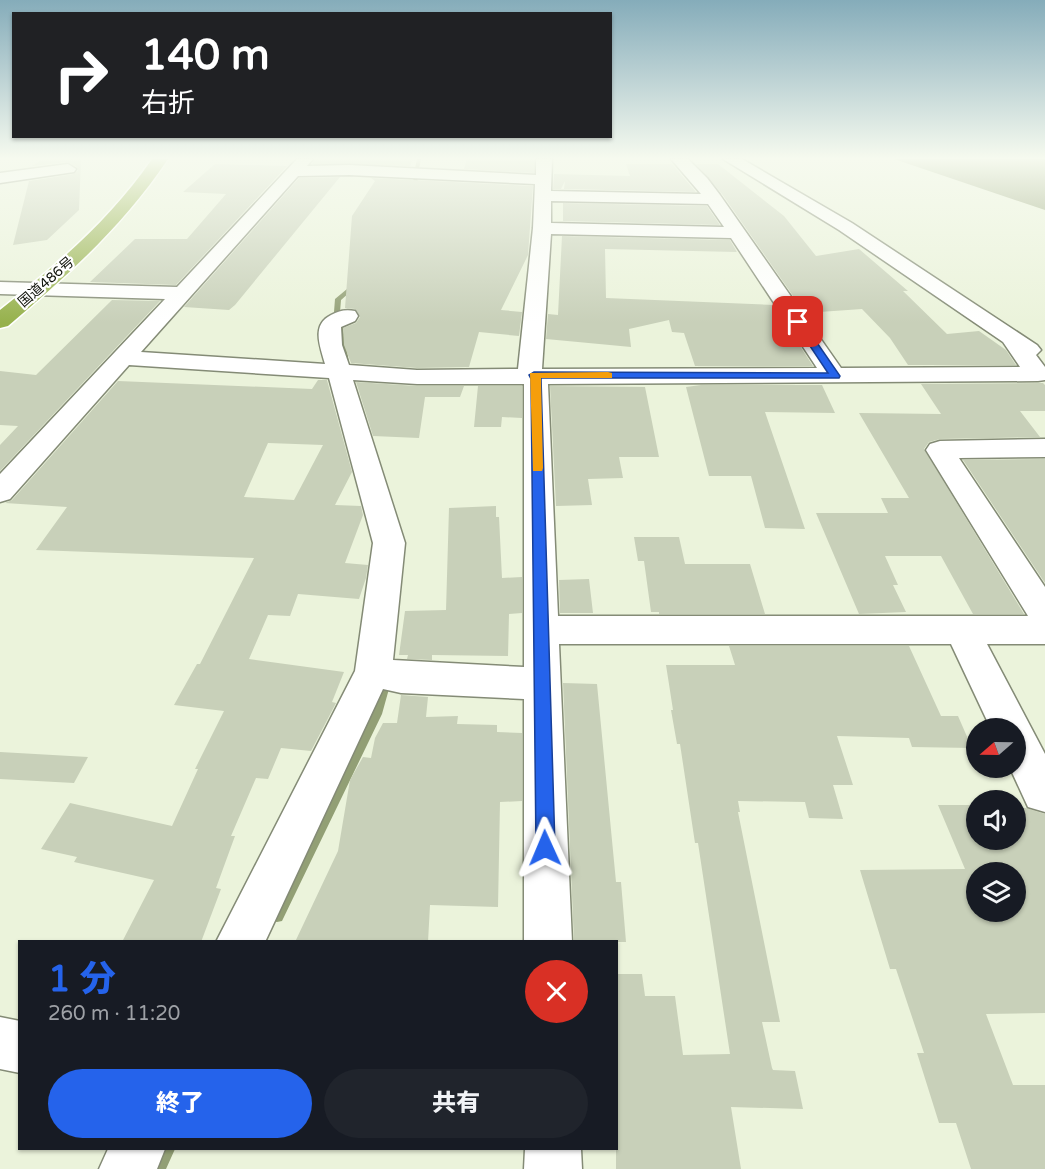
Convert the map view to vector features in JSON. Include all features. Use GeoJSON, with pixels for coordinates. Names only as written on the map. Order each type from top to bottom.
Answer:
{"type":"FeatureCollection","features":[{"type":"Feature","properties":{"kind":"highway","name":"国道486号"},"geometry":{"type":"LineString","coordinates":[[0,321],[40,288],[121,214]]}},
{"type":"Feature","properties":{"kind":"street"},"geometry":{"type":"LineString","coordinates":[[0,492],[256,214]]}},
{"type":"Feature","properties":{"kind":"street"},"geometry":{"type":"LineString","coordinates":[[542,214],[530,370],[536,379],[548,940]]}},
{"type":"Feature","properties":{"kind":"street"},"geometry":{"type":"LineString","coordinates":[[724,214],[835,376]]}},
{"type":"Feature","properties":{"kind":"street"},"geometry":{"type":"LineString","coordinates":[[824,214],[903,264],[1045,362]]}},
{"type":"Feature","properties":{"kind":"street"},"geometry":{"type":"LineString","coordinates":[[844,214],[941,270],[1045,340]]}},
{"type":"Feature","properties":{"kind":"street"},"geometry":{"type":"LineString","coordinates":[[542,228],[737,233]]}},
{"type":"Feature","properties":{"kind":"street"},"geometry":{"type":"LineString","coordinates":[[0,288],[184,293]]}},
{"type":"Feature","properties":{"kind":"street"},"geometry":{"type":"LineString","coordinates":[[241,940],[387,675],[389,543],[349,372],[331,345],[339,320]]}},
{"type":"Feature","properties":{"kind":"street"},"geometry":{"type":"LineString","coordinates":[[124,358],[417,377],[1038,374],[1011,338]]}},
{"type":"Feature","properties":{"kind":"street"},"geometry":{"type":"LineString","coordinates":[[1045,448],[940,450],[1045,615]]}},
{"type":"Feature","properties":{"kind":"street"},"geometry":{"type":"LineString","coordinates":[[540,630],[1045,630]]}},
{"type":"Feature","properties":{"kind":"street"},"geometry":{"type":"LineString","coordinates":[[962,630],[1006,718]]}},
{"type":"Feature","properties":{"kind":"street"},"geometry":{"type":"LineString","coordinates":[[387,675],[541,684]]}},
{"type":"Feature","properties":{"kind":"street"},"geometry":{"type":"LineString","coordinates":[[1026,758],[1043,793]]}},
{"type":"Feature","properties":{"kind":"street"},"geometry":{"type":"LineString","coordinates":[[0,1043],[18,1047]]}},
{"type":"Feature","properties":{"kind":"street"},"geometry":{"type":"LineString","coordinates":[[128,1169],[137,1150]]}},
{"type":"Feature","properties":{"kind":"street"},"geometry":{"type":"LineString","coordinates":[[553,1150],[553,1169]]}},
{"type":"Feature","properties":{"kind":"building"},"geometry":{"type":"Polygon","coordinates":[[[21,214],[75,214],[47,240],[13,245],[21,214]]]}},
{"type":"Feature","properties":{"kind":"building"},"geometry":{"type":"Polygon","coordinates":[[[209,214],[243,214],[176,285],[90,282],[135,239],[187,239],[209,214]]]}},
{"type":"Feature","properties":{"kind":"building"},"geometry":{"type":"Polygon","coordinates":[[[267,214],[310,214],[229,310],[184,307],[267,214]]]}},
{"type":"Feature","properties":{"kind":"building"},"geometry":{"type":"Polygon","coordinates":[[[354,214],[531,214],[528,255],[501,310],[522,312],[519,336],[479,332],[469,367],[417,368],[351,363],[344,345],[343,328],[356,323],[360,317],[355,309],[345,308],[354,214]]]}},
{"type":"Feature","properties":{"kind":"building"},"geometry":{"type":"Polygon","coordinates":[[[563,214],[712,214],[720,225],[563,221],[563,214]]]}},
{"type":"Feature","properties":{"kind":"building"},"geometry":{"type":"Polygon","coordinates":[[[736,214],[781,214],[816,256],[859,249],[908,291],[903,291],[947,334],[979,331],[1006,350],[1016,365],[908,365],[890,338],[862,309],[805,313],[736,214]]]}},
{"type":"Feature","properties":{"kind":"building"},"geometry":{"type":"Polygon","coordinates":[[[562,236],[730,240],[737,252],[605,249],[606,298],[773,305],[813,366],[695,366],[684,333],[672,332],[669,320],[629,329],[631,347],[546,339],[548,314],[558,315],[562,236]]]}},
{"type":"Feature","properties":{"kind":"building"},"geometry":{"type":"Polygon","coordinates":[[[112,300],[160,301],[0,471],[0,445],[18,426],[0,425],[0,371],[36,375],[112,300]]]}},
{"type":"Feature","properties":{"kind":"building"},"geometry":{"type":"Polygon","coordinates":[[[318,380],[327,380],[352,472],[335,505],[361,506],[363,515],[345,563],[368,565],[359,599],[298,594],[290,616],[268,615],[249,659],[344,672],[332,702],[336,703],[311,751],[281,748],[268,779],[256,778],[231,836],[235,836],[216,888],[221,889],[202,940],[123,940],[154,880],[74,862],[77,857],[41,849],[70,803],[172,826],[198,769],[195,769],[224,711],[174,705],[197,664],[200,664],[254,558],[36,550],[67,507],[5,503],[12,500],[118,381],[312,389],[318,380]],[[268,443],[244,497],[294,500],[323,445],[268,443]]]}},
{"type":"Feature","properties":{"kind":"building"},"geometry":{"type":"Polygon","coordinates":[[[356,382],[464,386],[460,397],[425,397],[419,438],[373,436],[356,382]]]}},
{"type":"Feature","properties":{"kind":"building"},"geometry":{"type":"Polygon","coordinates":[[[1043,383],[1045,385],[1045,411],[1020,411],[1040,437],[940,439],[929,442],[924,449],[1024,614],[973,614],[941,556],[885,556],[898,585],[893,585],[906,612],[859,614],[816,513],[888,513],[881,498],[909,498],[859,413],[941,414],[921,384],[1043,383]]]}},
{"type":"Feature","properties":{"kind":"building"},"geometry":{"type":"Polygon","coordinates":[[[822,385],[835,413],[765,412],[805,529],[765,528],[751,476],[709,476],[686,387],[822,385]]]}},
{"type":"Feature","properties":{"kind":"building"},"geometry":{"type":"Polygon","coordinates":[[[478,386],[522,386],[522,418],[502,417],[501,427],[474,427],[478,386]]]}},
{"type":"Feature","properties":{"kind":"building"},"geometry":{"type":"Polygon","coordinates":[[[550,386],[645,387],[659,457],[619,457],[623,478],[588,479],[592,505],[556,506],[550,386]]]}},
{"type":"Feature","properties":{"kind":"building"},"geometry":{"type":"Polygon","coordinates":[[[1045,459],[1045,583],[963,460],[1045,459]]]}},
{"type":"Feature","properties":{"kind":"building"},"geometry":{"type":"Polygon","coordinates":[[[496,506],[496,517],[499,517],[502,578],[522,577],[522,613],[509,614],[508,656],[432,655],[432,660],[407,659],[408,655],[399,655],[405,611],[446,610],[449,508],[496,506]]]}},
{"type":"Feature","properties":{"kind":"building"},"geometry":{"type":"Polygon","coordinates":[[[634,537],[679,537],[685,564],[750,564],[765,614],[659,614],[659,612],[651,612],[644,561],[638,561],[634,537]]]}},
{"type":"Feature","properties":{"kind":"building"},"geometry":{"type":"Polygon","coordinates":[[[589,579],[593,613],[560,613],[559,580],[589,579]]]}},
{"type":"Feature","properties":{"kind":"building"},"geometry":{"type":"Polygon","coordinates":[[[729,646],[909,646],[941,716],[958,716],[966,734],[966,748],[912,747],[909,738],[837,736],[853,785],[833,785],[843,819],[809,818],[805,802],[738,801],[740,812],[738,812],[780,1022],[762,1022],[772,1068],[773,1070],[795,1071],[803,1109],[731,1107],[741,1169],[616,1169],[616,1150],[618,1150],[618,974],[642,974],[645,996],[675,996],[683,1055],[730,1054],[698,843],[695,843],[680,744],[677,744],[666,665],[735,665],[729,646]]]}},
{"type":"Feature","properties":{"kind":"building"},"geometry":{"type":"Polygon","coordinates":[[[563,683],[597,684],[616,882],[621,882],[626,942],[574,940],[563,683]]]}},
{"type":"Feature","properties":{"kind":"building"},"geometry":{"type":"Polygon","coordinates":[[[401,695],[428,697],[426,717],[458,716],[457,724],[497,725],[497,732],[522,733],[522,801],[500,802],[498,907],[430,905],[428,940],[296,940],[338,851],[350,780],[363,757],[371,758],[375,738],[383,723],[397,723],[401,695]]]}},
{"type":"Feature","properties":{"kind":"building"},"geometry":{"type":"Polygon","coordinates":[[[0,752],[88,757],[74,783],[0,779],[0,752]]]}},
{"type":"Feature","properties":{"kind":"building"},"geometry":{"type":"Polygon","coordinates":[[[938,805],[966,805],[966,850],[1026,850],[1026,808],[1045,814],[1045,1013],[986,1014],[1013,1085],[1045,1085],[1045,1169],[971,1169],[956,1123],[939,1123],[917,1053],[924,1053],[896,969],[890,969],[860,870],[965,869],[938,805]]]}},
{"type":"Feature","properties":{"kind":"waterway"},"geometry":{"type":"LineString","coordinates":[[346,362],[337,312],[338,299],[355,285]]}},
{"type":"Feature","properties":{"kind":"waterway"},"geometry":{"type":"LineString","coordinates":[[277,916],[377,714],[387,678]]}},
{"type":"Feature","properties":{"kind":"waterway"},"geometry":{"type":"LineString","coordinates":[[158,1169],[167,1150]]}},
{"type":"Feature","properties":{"kind":"slow traffic"},"geometry":{"type":"LineString","coordinates":[[537,468],[536,379],[534,375],[608,375]]}},
{"type":"Feature","properties":{"kind":"route"},"geometry":{"type":"LineString","coordinates":[[545,848],[536,379],[534,375],[835,376],[798,322]]}}]}
